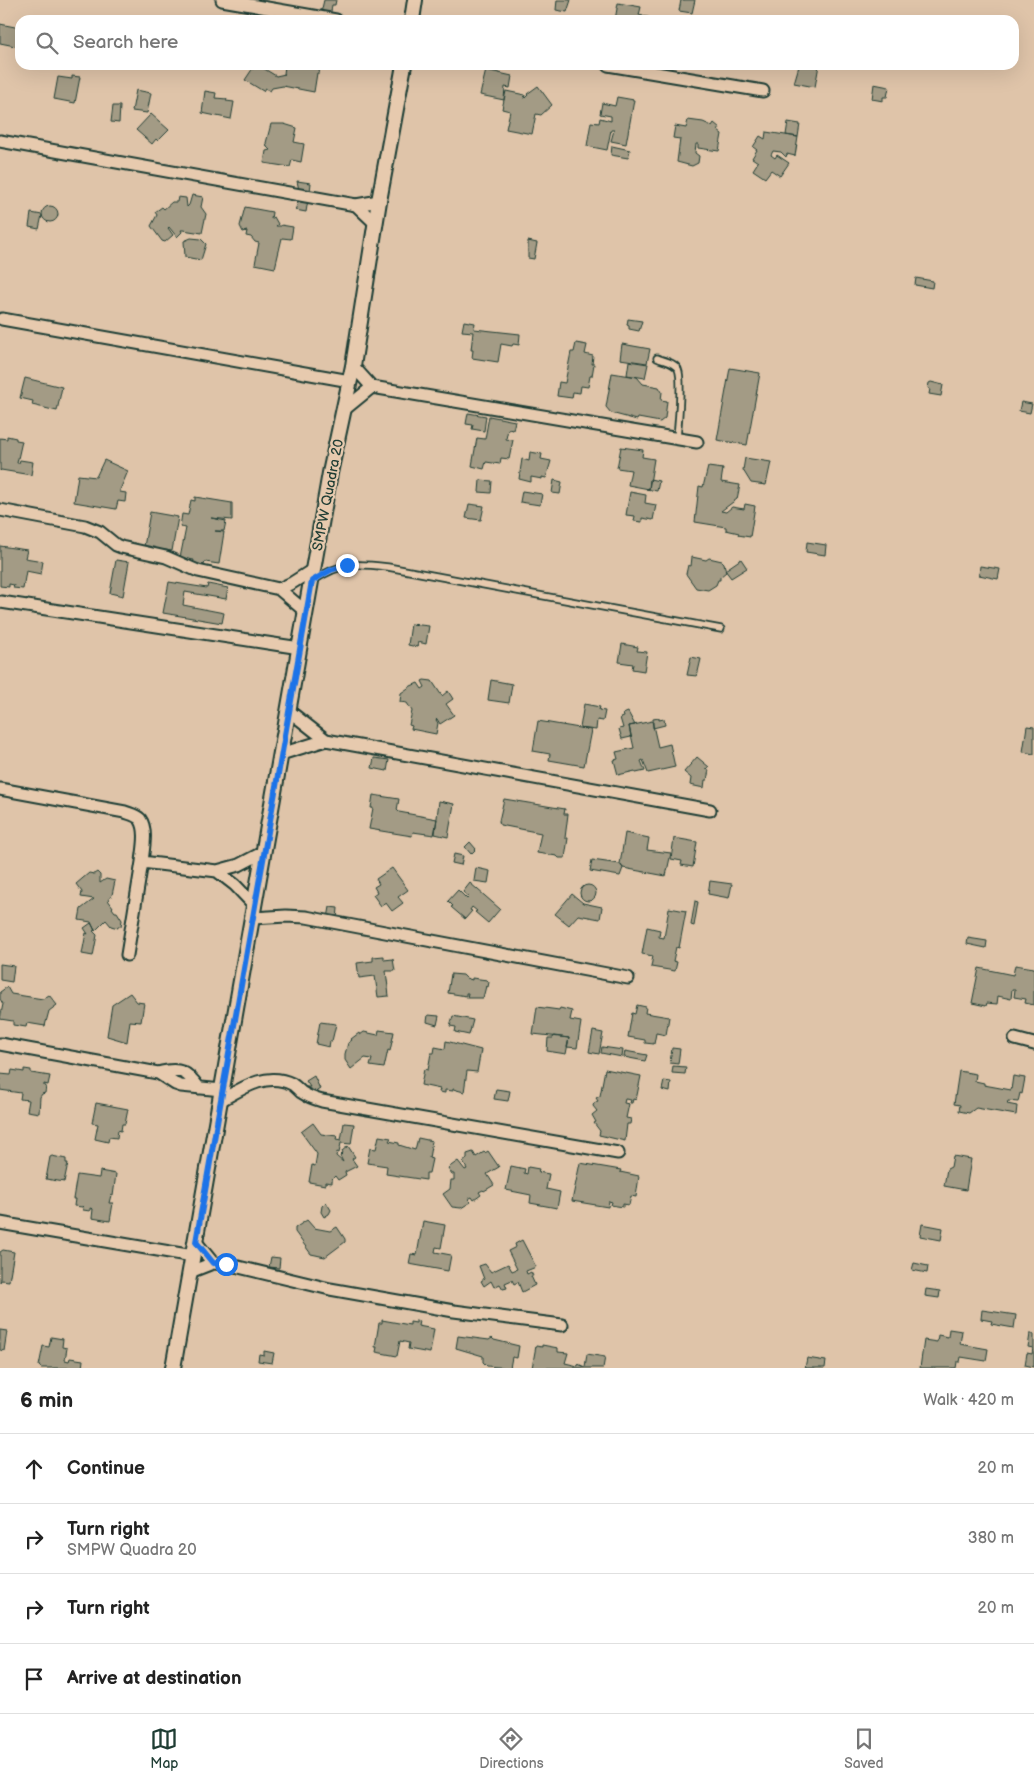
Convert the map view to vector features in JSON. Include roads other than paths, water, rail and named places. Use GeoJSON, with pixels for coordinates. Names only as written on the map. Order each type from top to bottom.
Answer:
{"type":"FeatureCollection","features":[{"type":"Feature","properties":{"kind":"street"},"geometry":{"type":"LineString","coordinates":[[222,0],[308,15]]}},
{"type":"Feature","properties":{"kind":"street"},"geometry":{"type":"LineString","coordinates":[[414,15],[415,0]]}},
{"type":"Feature","properties":{"kind":"street","name":"SMPW Quadra 20"},"geometry":{"type":"LineString","coordinates":[[173,1368],[330,473],[353,366],[375,223],[403,70]]}},
{"type":"Feature","properties":{"kind":"street"},"geometry":{"type":"LineString","coordinates":[[638,70],[763,91]]}},
{"type":"Feature","properties":{"kind":"street"},"geometry":{"type":"LineString","coordinates":[[0,142],[356,205],[379,201]]}},
{"type":"Feature","properties":{"kind":"street"},"geometry":{"type":"LineString","coordinates":[[356,205],[375,223]]}},
{"type":"Feature","properties":{"kind":"street"},"geometry":{"type":"LineString","coordinates":[[2,319],[350,381]]}},
{"type":"Feature","properties":{"kind":"street"},"geometry":{"type":"LineString","coordinates":[[353,366],[372,387],[697,442]]}},
{"type":"Feature","properties":{"kind":"street"},"geometry":{"type":"LineString","coordinates":[[345,409],[372,387]]}},
{"type":"Feature","properties":{"kind":"street"},"geometry":{"type":"LineString","coordinates":[[0,510],[85,526],[100,532],[121,547],[166,557],[198,571],[279,589],[306,612]]}},
{"type":"Feature","properties":{"kind":"street"},"geometry":{"type":"LineString","coordinates":[[279,589],[313,575]]}},
{"type":"Feature","properties":{"kind":"street"},"geometry":{"type":"LineString","coordinates":[[1,602],[300,648]]}},
{"type":"Feature","properties":{"kind":"street"},"geometry":{"type":"LineString","coordinates":[[289,711],[326,740],[710,810]]}},
{"type":"Feature","properties":{"kind":"street"},"geometry":{"type":"LineString","coordinates":[[282,754],[326,740]]}},
{"type":"Feature","properties":{"kind":"street"},"geometry":{"type":"LineString","coordinates":[[0,789],[125,812],[135,815],[140,819],[144,830],[142,862],[127,955]]}},
{"type":"Feature","properties":{"kind":"street"},"geometry":{"type":"LineString","coordinates":[[142,862],[217,872],[239,865],[264,852]]}},
{"type":"Feature","properties":{"kind":"street"},"geometry":{"type":"LineString","coordinates":[[217,872],[234,885],[254,912],[306,917],[628,978]]}},
{"type":"Feature","properties":{"kind":"street"},"geometry":{"type":"LineString","coordinates":[[1015,1039],[1034,1044]]}},
{"type":"Feature","properties":{"kind":"street"},"geometry":{"type":"LineString","coordinates":[[0,1044],[158,1073],[175,1084],[199,1088],[221,1096],[250,1084],[269,1080],[281,1081],[291,1084],[302,1092],[322,1101],[618,1153]]}},
{"type":"Feature","properties":{"kind":"street"},"geometry":{"type":"LineString","coordinates":[[0,1223],[193,1256]]}},
{"type":"Feature","properties":{"kind":"street"},"geometry":{"type":"LineString","coordinates":[[196,1242],[213,1263]]}},
{"type":"Feature","properties":{"kind":"street"},"geometry":{"type":"LineString","coordinates":[[190,1272],[213,1263],[226,1264],[330,1289],[444,1310],[562,1325]]}},
{"type":"Feature","properties":{"kind":"lane"},"geometry":{"type":"LineString","coordinates":[[657,358],[672,364],[678,369],[680,379],[677,438]]}},
{"type":"Feature","properties":{"kind":"lane"},"geometry":{"type":"LineString","coordinates":[[313,575],[347,565],[388,567],[721,629]]}}]}
